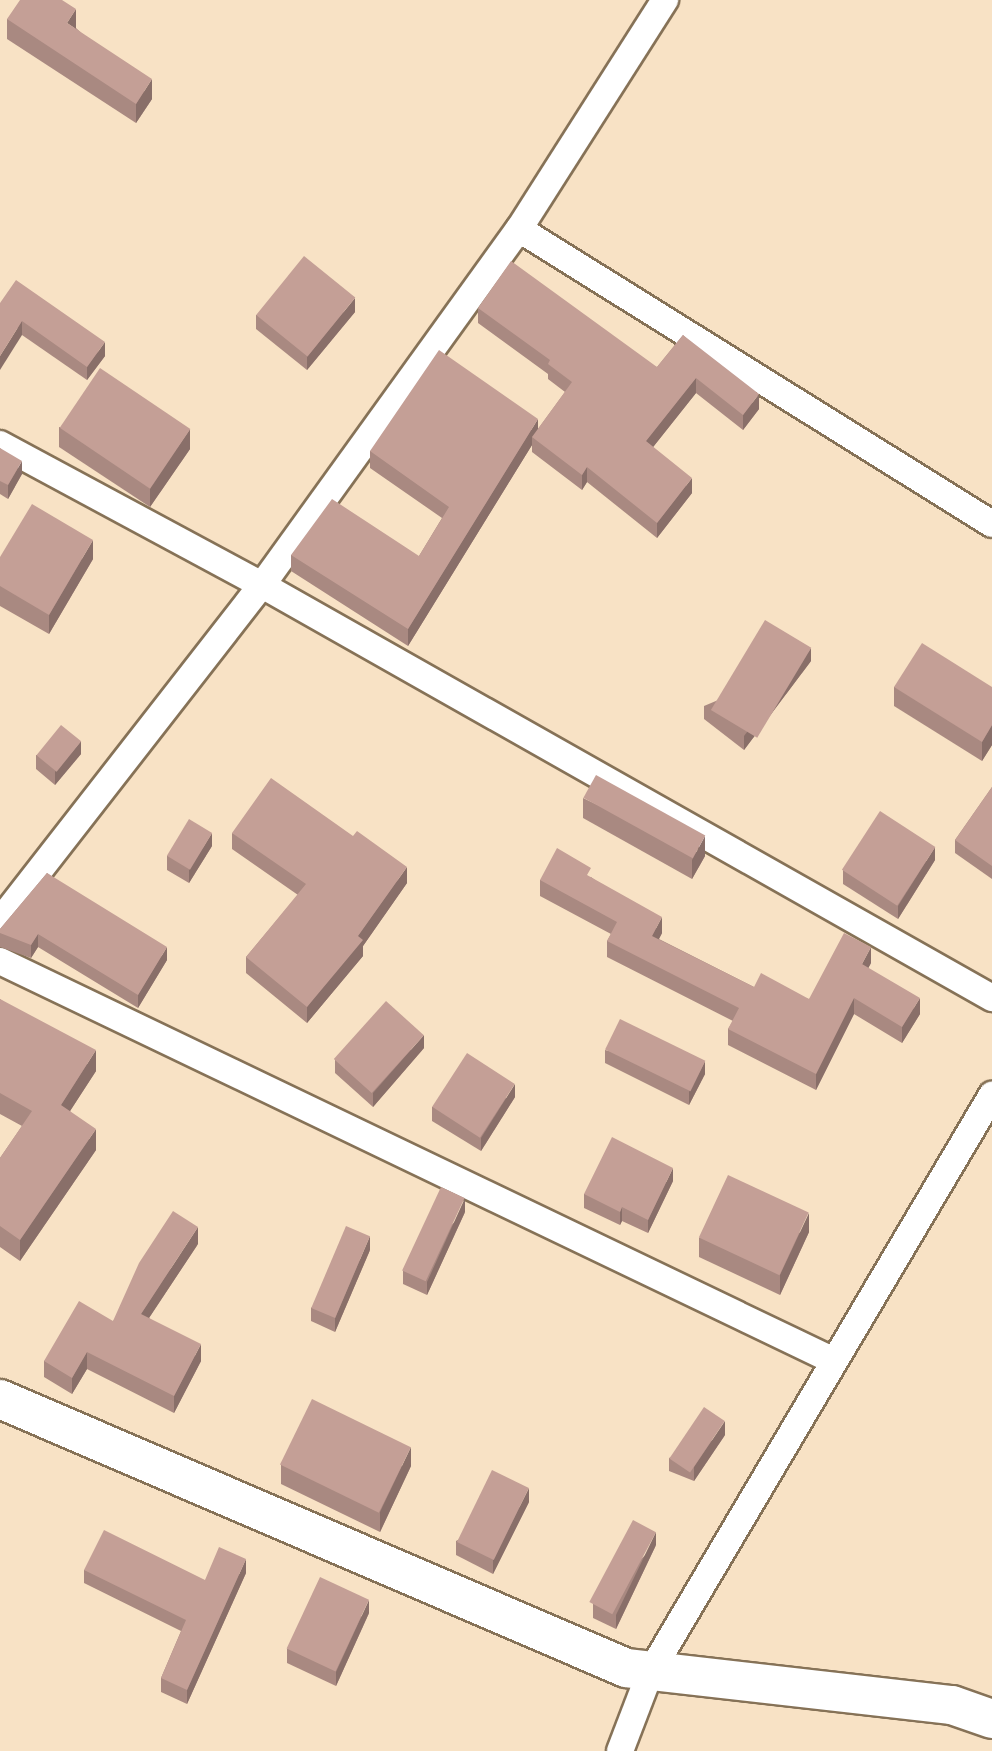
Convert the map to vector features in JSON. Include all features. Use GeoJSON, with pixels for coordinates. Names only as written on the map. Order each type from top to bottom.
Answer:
{"type":"FeatureCollection","features":[{"type":"Feature","properties":{"kind":"street"},"geometry":{"type":"LineString","coordinates":[[0,922],[262,585],[519,229],[665,0]]}},
{"type":"Feature","properties":{"kind":"street"},"geometry":{"type":"LineString","coordinates":[[519,229],[992,524]]}},
{"type":"Feature","properties":{"kind":"street"},"geometry":{"type":"LineString","coordinates":[[0,444],[262,585],[992,998]]}},
{"type":"Feature","properties":{"kind":"street"},"geometry":{"type":"LineString","coordinates":[[0,961],[834,1361]]}},
{"type":"Feature","properties":{"kind":"street"},"geometry":{"type":"LineString","coordinates":[[620,1751],[650,1673],[992,1094]]}},
{"type":"Feature","properties":{"kind":"street"},"geometry":{"type":"LineString","coordinates":[[0,1399],[626,1668],[650,1673],[952,1705],[992,1719]]}},
{"type":"Feature","properties":{"kind":"building"},"geometry":{"type":"Polygon","coordinates":[[[20,0],[62,0],[76,9],[67,23],[152,79],[136,104],[7,19],[20,0]]]}},
{"type":"Feature","properties":{"kind":"building"},"geometry":{"type":"Polygon","coordinates":[[[304,256],[355,298],[307,357],[256,315],[304,256]]]}},
{"type":"Feature","properties":{"kind":"building"},"geometry":{"type":"Polygon","coordinates":[[[511,261],[657,367],[683,335],[759,394],[743,415],[696,378],[646,441],[692,478],[657,523],[587,467],[582,475],[532,437],[572,382],[548,364],[550,360],[478,308],[511,261]]]}},
{"type":"Feature","properties":{"kind":"building"},"geometry":{"type":"Polygon","coordinates":[[[16,280],[105,342],[87,367],[22,321],[0,356],[0,303],[16,280]]]}},
{"type":"Feature","properties":{"kind":"building"},"geometry":{"type":"Polygon","coordinates":[[[439,350],[538,419],[408,629],[291,555],[332,499],[419,556],[449,507],[370,451],[439,350]]]}},
{"type":"Feature","properties":{"kind":"building"},"geometry":{"type":"Polygon","coordinates":[[[100,368],[190,429],[150,489],[60,428],[100,368]]]}},
{"type":"Feature","properties":{"kind":"building"},"geometry":{"type":"Polygon","coordinates":[[[0,448],[22,461],[8,485],[0,481],[0,448]]]}},
{"type":"Feature","properties":{"kind":"building"},"geometry":{"type":"Polygon","coordinates":[[[32,504],[93,540],[49,615],[0,586],[0,557],[32,504]]]}},
{"type":"Feature","properties":{"kind":"building"},"geometry":{"type":"Polygon","coordinates":[[[765,620],[811,648],[757,738],[711,710],[765,620]]]}},
{"type":"Feature","properties":{"kind":"building"},"geometry":{"type":"Polygon","coordinates":[[[922,643],[992,687],[992,725],[982,742],[894,687],[922,643]]]}},
{"type":"Feature","properties":{"kind":"building"},"geometry":{"type":"Polygon","coordinates":[[[61,725],[81,741],[57,772],[36,755],[61,725]]]}},
{"type":"Feature","properties":{"kind":"building"},"geometry":{"type":"Polygon","coordinates":[[[596,775],[705,836],[693,858],[583,798],[596,775]]]}},
{"type":"Feature","properties":{"kind":"building"},"geometry":{"type":"Polygon","coordinates":[[[271,778],[353,836],[357,831],[407,867],[358,936],[363,940],[307,1007],[246,957],[306,884],[232,833],[271,778]]]}},
{"type":"Feature","properties":{"kind":"building"},"geometry":{"type":"Polygon","coordinates":[[[992,787],[992,866],[955,840],[992,787]]]}},
{"type":"Feature","properties":{"kind":"building"},"geometry":{"type":"Polygon","coordinates":[[[880,811],[935,847],[897,906],[842,870],[880,811]]]}},
{"type":"Feature","properties":{"kind":"building"},"geometry":{"type":"Polygon","coordinates":[[[189,819],[212,833],[190,870],[167,856],[189,819]]]}},
{"type":"Feature","properties":{"kind":"building"},"geometry":{"type":"Polygon","coordinates":[[[557,848],[591,868],[587,875],[662,917],[652,936],[754,987],[761,973],[809,999],[844,933],[871,947],[862,964],[920,998],[902,1027],[854,998],[816,1074],[728,1029],[739,1008],[607,941],[617,922],[540,880],[557,848]]]}},
{"type":"Feature","properties":{"kind":"building"},"geometry":{"type":"Polygon","coordinates":[[[47,873],[167,947],[138,995],[38,934],[31,945],[0,933],[0,929],[47,873]]]}},
{"type":"Feature","properties":{"kind":"building"},"geometry":{"type":"Polygon","coordinates":[[[0,999],[96,1050],[61,1105],[96,1129],[20,1240],[0,1226],[0,1158],[32,1111],[0,1093],[0,999]]]}},
{"type":"Feature","properties":{"kind":"building"},"geometry":{"type":"Polygon","coordinates":[[[386,1001],[424,1035],[372,1093],[334,1059],[386,1001]]]}},
{"type":"Feature","properties":{"kind":"building"},"geometry":{"type":"Polygon","coordinates":[[[620,1019],[705,1061],[690,1091],[605,1050],[620,1019]]]}},
{"type":"Feature","properties":{"kind":"building"},"geometry":{"type":"Polygon","coordinates":[[[467,1053],[515,1084],[480,1138],[432,1107],[467,1053]]]}},
{"type":"Feature","properties":{"kind":"building"},"geometry":{"type":"Polygon","coordinates":[[[612,1137],[673,1168],[648,1220],[622,1207],[620,1212],[584,1194],[612,1137]]]}},
{"type":"Feature","properties":{"kind":"building"},"geometry":{"type":"Polygon","coordinates":[[[728,1175],[809,1213],[780,1275],[699,1238],[728,1175]]]}},
{"type":"Feature","properties":{"kind":"building"},"geometry":{"type":"Polygon","coordinates":[[[441,1187],[465,1198],[426,1281],[402,1270],[441,1187]]]}},
{"type":"Feature","properties":{"kind":"building"},"geometry":{"type":"Polygon","coordinates":[[[173,1211],[198,1227],[141,1314],[201,1344],[174,1396],[87,1352],[72,1378],[44,1361],[79,1301],[113,1321],[139,1263],[173,1211]]]}},
{"type":"Feature","properties":{"kind":"building"},"geometry":{"type":"Polygon","coordinates":[[[346,1226],[370,1236],[335,1318],[311,1308],[346,1226]]]}},
{"type":"Feature","properties":{"kind":"building"},"geometry":{"type":"Polygon","coordinates":[[[312,1399],[411,1447],[379,1513],[280,1465],[312,1399]]]}},
{"type":"Feature","properties":{"kind":"building"},"geometry":{"type":"Polygon","coordinates":[[[704,1407],[725,1421],[690,1472],[669,1458],[704,1407]]]}},
{"type":"Feature","properties":{"kind":"building"},"geometry":{"type":"Polygon","coordinates":[[[492,1470],[529,1488],[494,1560],[457,1542],[492,1470]]]}},
{"type":"Feature","properties":{"kind":"building"},"geometry":{"type":"Polygon","coordinates":[[[633,1520],[656,1532],[612,1614],[589,1602],[633,1520]]]}},
{"type":"Feature","properties":{"kind":"building"},"geometry":{"type":"Polygon","coordinates":[[[104,1530],[205,1580],[219,1547],[246,1559],[187,1690],[161,1678],[186,1620],[84,1570],[104,1530]]]}},
{"type":"Feature","properties":{"kind":"building"},"geometry":{"type":"Polygon","coordinates":[[[320,1577],[369,1600],[336,1671],[287,1649],[320,1577]]]}}]}
